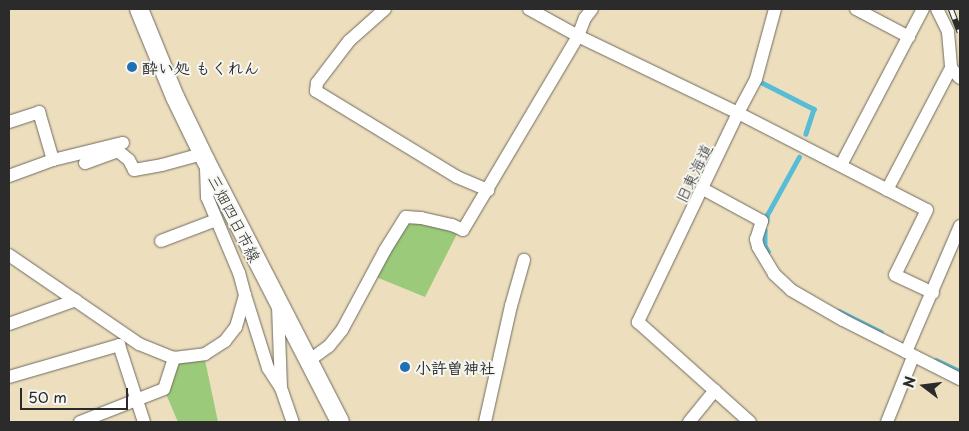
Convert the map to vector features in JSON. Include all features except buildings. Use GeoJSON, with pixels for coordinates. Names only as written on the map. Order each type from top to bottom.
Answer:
{"type":"FeatureCollection","features":[{"type":"Feature","properties":{"kind":"main road","name":"三畑四日市線"},"geometry":{"type":"LineString","coordinates":[[139,9],[175,97],[204,158],[278,306],[340,422]]}},
{"type":"Feature","properties":{"kind":"street"},"geometry":{"type":"LineString","coordinates":[[385,9],[349,41],[317,83],[316,91],[457,177],[488,190]]}},
{"type":"Feature","properties":{"kind":"street"},"geometry":{"type":"LineString","coordinates":[[528,9],[578,36],[738,113],[927,210],[895,275],[933,293]]}},
{"type":"Feature","properties":{"kind":"street"},"geometry":{"type":"LineString","coordinates":[[308,362],[329,346],[342,330],[385,250],[406,217],[452,224],[463,230],[578,36],[585,18],[592,9]]}},
{"type":"Feature","properties":{"kind":"street","name":"旧東海道"},"geometry":{"type":"LineString","coordinates":[[750,422],[638,322],[756,79],[775,9]]}},
{"type":"Feature","properties":{"kind":"street"},"geometry":{"type":"LineString","coordinates":[[856,9],[908,37]]}},
{"type":"Feature","properties":{"kind":"street"},"geometry":{"type":"LineString","coordinates":[[841,165],[923,9]]}},
{"type":"Feature","properties":{"kind":"street"},"geometry":{"type":"LineString","coordinates":[[887,190],[951,68],[948,32],[937,9]]}},
{"type":"Feature","properties":{"kind":"street"},"geometry":{"type":"LineString","coordinates":[[951,68],[960,78]]}},
{"type":"Feature","properties":{"kind":"street"},"geometry":{"type":"LineString","coordinates":[[9,122],[39,112],[53,160]]}},
{"type":"Feature","properties":{"kind":"street"},"geometry":{"type":"LineString","coordinates":[[9,176],[53,160],[123,144]]}},
{"type":"Feature","properties":{"kind":"street"},"geometry":{"type":"LineString","coordinates":[[85,163],[118,151],[129,160],[134,170],[204,158],[208,197],[239,273],[268,368],[281,388],[293,422]]}},
{"type":"Feature","properties":{"kind":"street"},"geometry":{"type":"LineString","coordinates":[[703,189],[762,220],[756,239],[758,248],[774,274],[791,290],[960,379]]}},
{"type":"Feature","properties":{"kind":"street"},"geometry":{"type":"LineString","coordinates":[[161,241],[216,220]]}},
{"type":"Feature","properties":{"kind":"street"},"geometry":{"type":"LineString","coordinates":[[887,422],[910,354],[960,226]]}},
{"type":"Feature","properties":{"kind":"street"},"geometry":{"type":"LineString","coordinates":[[9,255],[139,344],[174,358],[205,354],[225,341],[236,327],[245,295]]}},
{"type":"Feature","properties":{"kind":"street"},"geometry":{"type":"LineString","coordinates":[[484,422],[511,306],[524,260]]}},
{"type":"Feature","properties":{"kind":"street"},"geometry":{"type":"LineString","coordinates":[[9,324],[76,300]]}},
{"type":"Feature","properties":{"kind":"street"},"geometry":{"type":"LineString","coordinates":[[278,306],[281,388]]}},
{"type":"Feature","properties":{"kind":"street"},"geometry":{"type":"LineString","coordinates":[[121,350],[139,344]]}},
{"type":"Feature","properties":{"kind":"street"},"geometry":{"type":"LineString","coordinates":[[9,377],[119,345],[144,422]]}},
{"type":"Feature","properties":{"kind":"street"},"geometry":{"type":"LineString","coordinates":[[80,422],[164,389],[174,358]]}},
{"type":"Feature","properties":{"kind":"street"},"geometry":{"type":"LineString","coordinates":[[689,422],[715,390]]}},
{"type":"Feature","properties":{"kind":"green space"},"geometry":{"type":"Polygon","coordinates":[[[421,221],[458,232],[425,297],[376,277],[391,248],[409,224],[421,221]]]}},
{"type":"Feature","properties":{"kind":"green space"},"geometry":{"type":"Polygon","coordinates":[[[205,360],[218,422],[178,422],[166,394],[171,381],[180,363],[205,360]]]}},
{"type":"Feature","properties":{"kind":"waterway"},"geometry":{"type":"LineString","coordinates":[[757,80],[814,109],[806,134]]}},
{"type":"Feature","properties":{"kind":"waterway"},"geometry":{"type":"LineString","coordinates":[[766,222],[767,215],[799,157]]}},
{"type":"Feature","properties":{"kind":"waterway"},"geometry":{"type":"LineString","coordinates":[[765,230],[765,246],[768,251]]}},
{"type":"Feature","properties":{"kind":"waterway"},"geometry":{"type":"LineString","coordinates":[[839,311],[881,332]]}},
{"type":"Feature","properties":{"kind":"waterway"},"geometry":{"type":"LineString","coordinates":[[936,360],[960,371]]}},
{"type":"Feature","properties":{"kind":"railway"},"geometry":{"type":"LineString","coordinates":[[951,9],[960,32]]}},
{"type":"Feature","properties":{"kind":"place","name":"酔い処 もくれん"},"geometry":{"type":"Point","coordinates":[132,67]}},
{"type":"Feature","properties":{"kind":"place","name":"小許曽神社"},"geometry":{"type":"Point","coordinates":[405,367]}}]}
